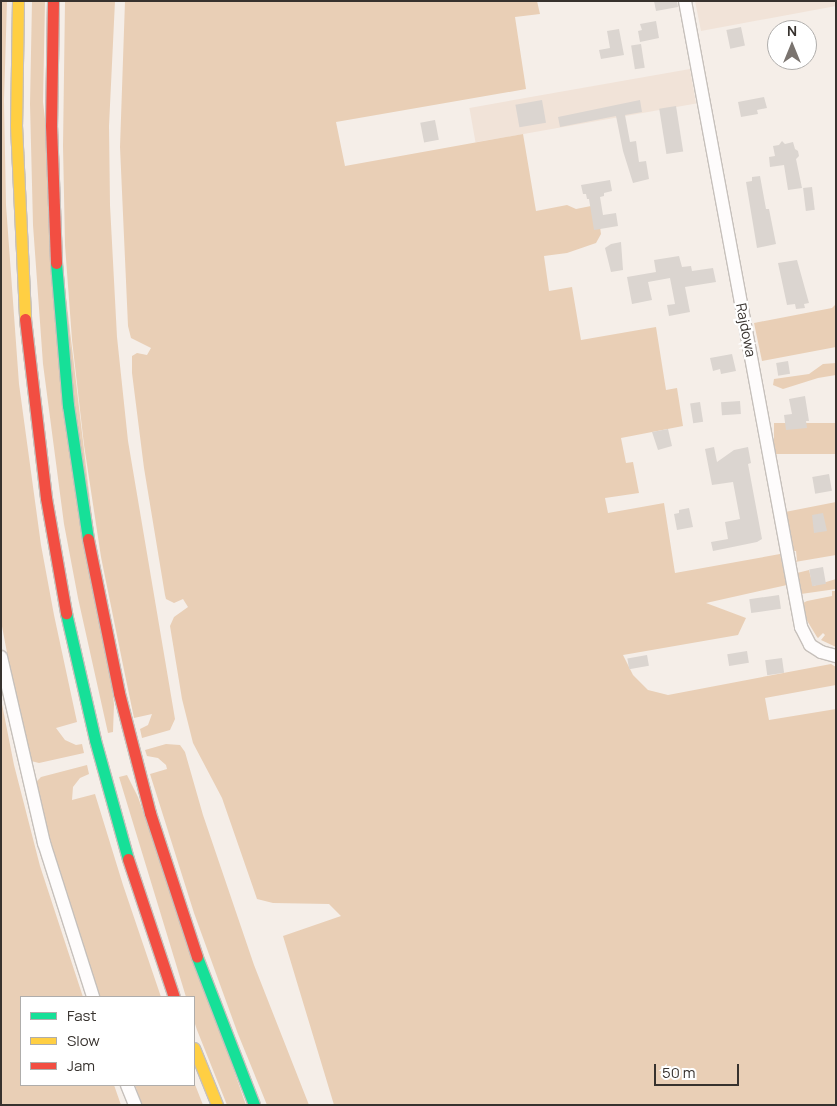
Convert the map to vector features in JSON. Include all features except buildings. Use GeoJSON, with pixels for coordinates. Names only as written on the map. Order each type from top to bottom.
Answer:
{"type":"FeatureCollection","features":[{"type":"Feature","properties":{"kind":"highway"},"geometry":{"type":"LineString","coordinates":[[18,1],[17,187],[29,364],[46,498],[58,572],[95,740],[126,854],[174,996]]}},
{"type":"Feature","properties":{"kind":"highway"},"geometry":{"type":"LineString","coordinates":[[53,1],[51,125],[53,212],[66,386],[92,563],[128,732],[153,822],[194,950],[254,1105]]}},
{"type":"Feature","properties":{"kind":"highway"},"geometry":{"type":"LineString","coordinates":[[195,1050],[217,1105]]}},
{"type":"Feature","properties":{"kind":"street","name":"Rajdowa"},"geometry":{"type":"LineString","coordinates":[[685,1],[801,627],[810,645],[821,652],[836,656]]}},
{"type":"Feature","properties":{"kind":"street"},"geometry":{"type":"LineString","coordinates":[[1,657],[44,843],[93,996]]}},
{"type":"Feature","properties":{"kind":"street"},"geometry":{"type":"LineString","coordinates":[[127,1086],[135,1105]]}},
{"type":"Feature","properties":{"kind":"shaded area"},"geometry":{"type":"Polygon","coordinates":[[[1,1],[7,1],[4,101],[6,205],[19,384],[41,545],[77,722],[56,728],[65,740],[76,745],[82,744],[84,753],[39,763],[31,761],[18,711],[1,621],[1,1]]]}},
{"type":"Feature","properties":{"kind":"shaded area"},"geometry":{"type":"Polygon","coordinates":[[[32,1],[45,1],[43,102],[114,704],[113,732],[108,733],[78,598],[64,524],[43,364],[33,225],[30,104],[32,1]]]}},
{"type":"Feature","properties":{"kind":"shaded area"},"geometry":{"type":"Polygon","coordinates":[[[65,1],[115,1],[109,126],[110,205],[117,337],[128,441],[175,719],[170,730],[142,738],[140,729],[148,725],[152,714],[134,718],[101,557],[84,445],[72,340],[65,245],[63,146],[65,1]]]}},
{"type":"Feature","properties":{"kind":"shaded area"},"geometry":{"type":"Polygon","coordinates":[[[125,1],[537,1],[540,14],[515,17],[526,89],[336,122],[345,166],[523,134],[536,211],[567,205],[576,209],[591,206],[600,227],[601,234],[596,243],[567,253],[544,256],[549,291],[572,287],[581,340],[656,327],[666,390],[677,388],[683,426],[621,438],[626,463],[633,462],[639,493],[605,498],[608,513],[664,503],[675,573],[780,554],[787,585],[706,603],[746,618],[738,635],[623,655],[633,675],[648,690],[668,695],[831,664],[836,667],[836,685],[765,698],[769,720],[836,709],[836,1105],[334,1105],[283,936],[341,916],[329,904],[273,903],[257,899],[222,798],[193,743],[182,699],[170,626],[174,617],[188,607],[183,599],[174,603],[166,599],[165,595],[144,468],[132,373],[132,356],[137,353],[147,355],[151,348],[131,338],[128,326],[120,147],[125,1]]]}},
{"type":"Feature","properties":{"kind":"shaded area"},"geometry":{"type":"Polygon","coordinates":[[[695,1],[836,1],[836,6],[701,31],[695,1]]]}},
{"type":"Feature","properties":{"kind":"shaded area"},"geometry":{"type":"Polygon","coordinates":[[[690,69],[696,103],[475,142],[469,108],[690,69]]]}},
{"type":"Feature","properties":{"kind":"shaded area"},"geometry":{"type":"Polygon","coordinates":[[[836,304],[836,347],[762,361],[754,323],[832,308],[836,304]]]}},
{"type":"Feature","properties":{"kind":"shaded area"},"geometry":{"type":"Polygon","coordinates":[[[836,363],[836,375],[818,378],[783,389],[773,385],[774,379],[809,374],[823,364],[836,363]]]}},
{"type":"Feature","properties":{"kind":"shaded area"},"geometry":{"type":"Polygon","coordinates":[[[774,423],[836,423],[836,454],[774,454],[774,423]]]}},
{"type":"Feature","properties":{"kind":"shaded area"},"geometry":{"type":"Polygon","coordinates":[[[836,502],[836,555],[795,562],[797,560],[796,551],[792,551],[785,512],[836,502]]]}},
{"type":"Feature","properties":{"kind":"shaded area"},"geometry":{"type":"Polygon","coordinates":[[[809,570],[813,586],[836,579],[836,589],[801,594],[797,573],[809,570]]]}},
{"type":"Feature","properties":{"kind":"shaded area"},"geometry":{"type":"Polygon","coordinates":[[[832,591],[836,591],[836,647],[821,640],[825,635],[823,633],[817,637],[806,619],[803,603],[832,596],[832,591]]]}},
{"type":"Feature","properties":{"kind":"shaded area"},"geometry":{"type":"Polygon","coordinates":[[[1,699],[14,765],[40,866],[83,996],[20,996],[20,1086],[114,1086],[121,1105],[1,1105],[1,699]]]}},
{"type":"Feature","properties":{"kind":"shaded area"},"geometry":{"type":"Polygon","coordinates":[[[166,744],[180,745],[185,752],[203,815],[254,965],[309,1105],[267,1105],[238,1034],[194,913],[150,774],[167,769],[166,765],[158,758],[147,756],[145,750],[166,744]]]}},
{"type":"Feature","properties":{"kind":"shaded area"},"geometry":{"type":"Polygon","coordinates":[[[87,765],[89,774],[80,778],[73,787],[72,800],[95,794],[123,885],[161,996],[100,996],[51,847],[36,782],[41,777],[87,765]]]}},
{"type":"Feature","properties":{"kind":"shaded area"},"geometry":{"type":"Polygon","coordinates":[[[127,775],[138,797],[246,1105],[227,1105],[197,1030],[195,1024],[195,996],[186,996],[119,777],[127,775]]]}},
{"type":"Feature","properties":{"kind":"shaded area"},"geometry":{"type":"Polygon","coordinates":[[[195,1085],[203,1105],[142,1105],[135,1086],[195,1085]]]}},
{"type":"Feature","properties":{"kind":"traffic: fast"},"geometry":{"type":"LineString","coordinates":[[56,263],[68,405],[88,539]]}},
{"type":"Feature","properties":{"kind":"traffic: fast"},"geometry":{"type":"LineString","coordinates":[[66,613],[95,740],[128,859]]}},
{"type":"Feature","properties":{"kind":"traffic: fast"},"geometry":{"type":"LineString","coordinates":[[197,957],[254,1105]]}},
{"type":"Feature","properties":{"kind":"traffic: slow"},"geometry":{"type":"LineString","coordinates":[[18,1],[16,125],[25,319]]}},
{"type":"Feature","properties":{"kind":"traffic: slow"},"geometry":{"type":"LineString","coordinates":[[195,1050],[217,1105]]}},
{"type":"Feature","properties":{"kind":"traffic: jam"},"geometry":{"type":"LineString","coordinates":[[53,1],[51,125],[56,263]]}},
{"type":"Feature","properties":{"kind":"traffic: jam"},"geometry":{"type":"LineString","coordinates":[[25,319],[46,498],[66,613]]}},
{"type":"Feature","properties":{"kind":"traffic: jam"},"geometry":{"type":"LineString","coordinates":[[88,539],[119,693],[150,813],[197,957]]}},
{"type":"Feature","properties":{"kind":"traffic: jam"},"geometry":{"type":"LineString","coordinates":[[128,859],[174,996]]}}]}
